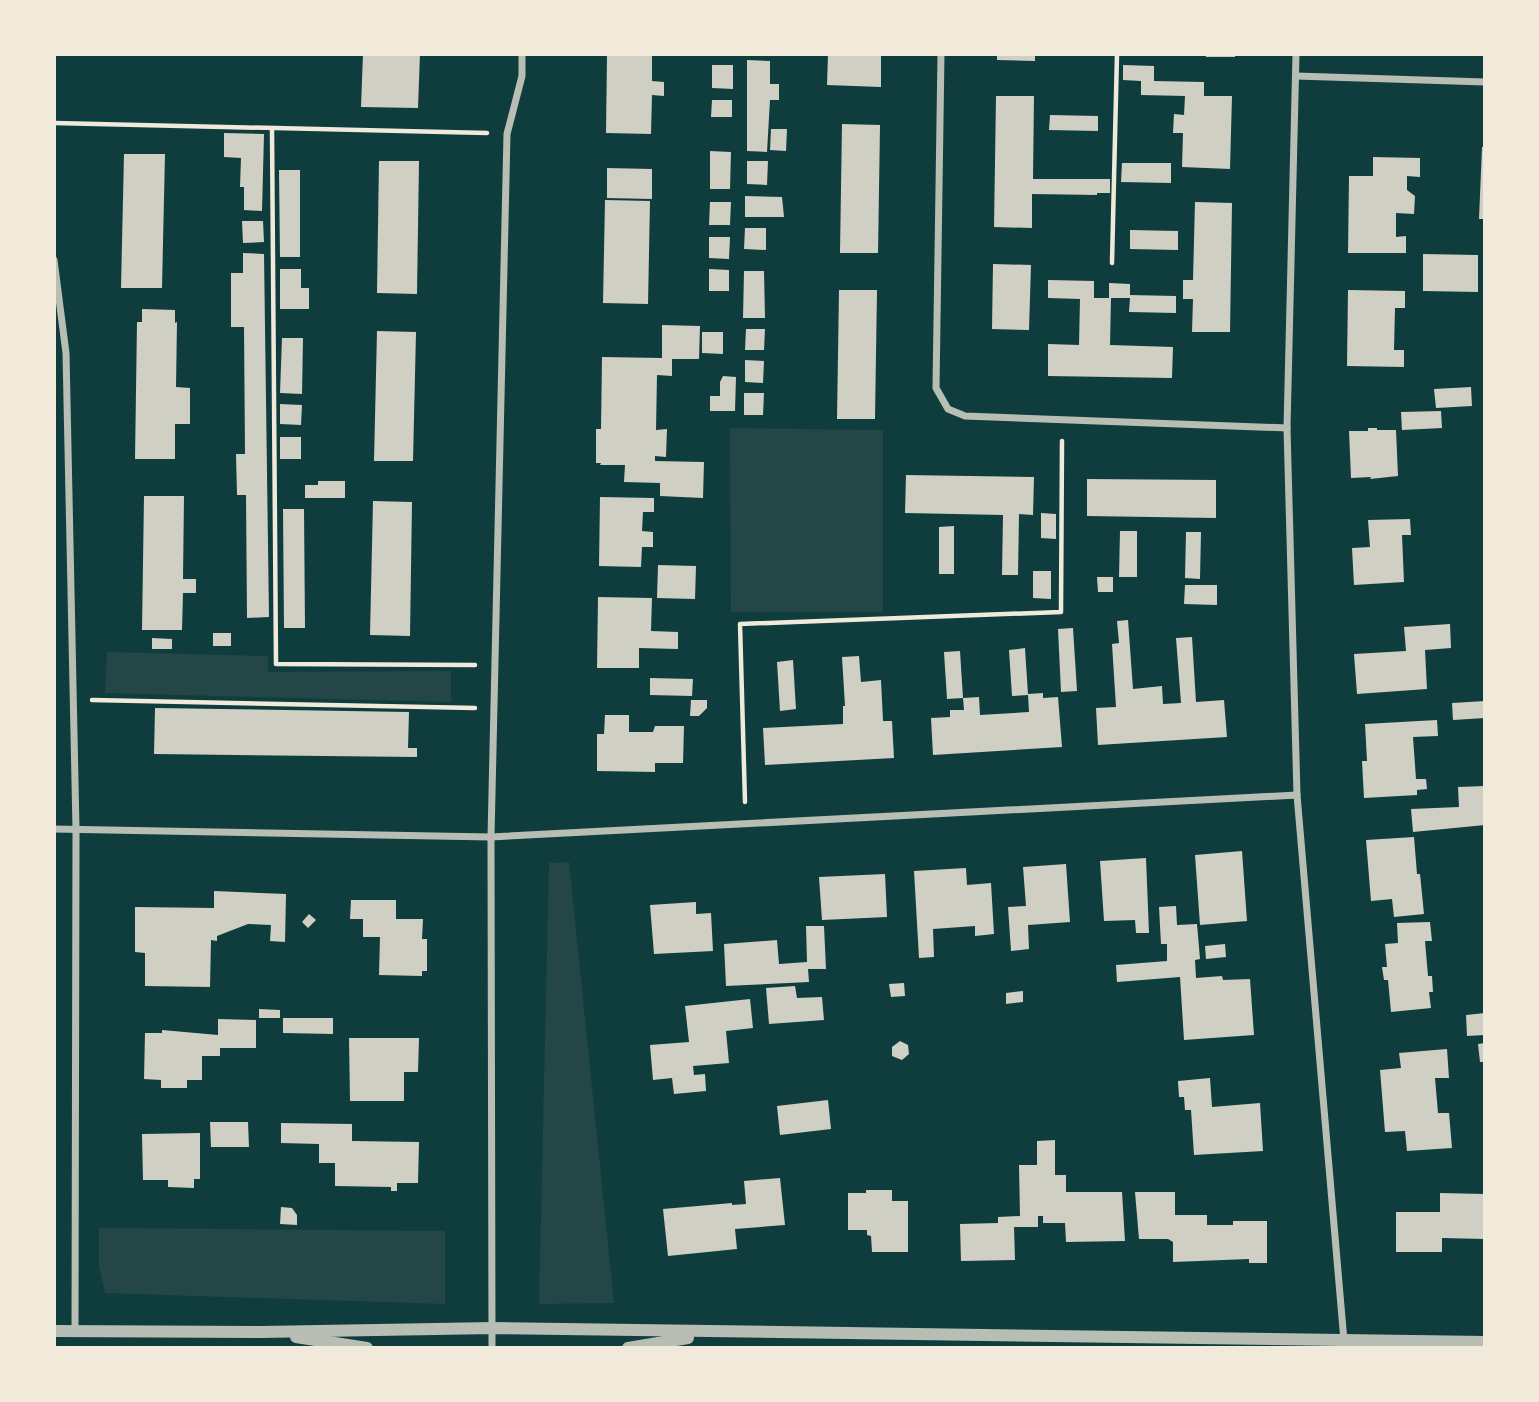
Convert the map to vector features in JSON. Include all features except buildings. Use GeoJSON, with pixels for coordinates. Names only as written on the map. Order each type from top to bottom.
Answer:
{"type":"FeatureCollection","features":[{"type":"Feature","properties":{"kind":"street"},"geometry":{"type":"LineString","coordinates":[[492,1348],[493,708],[507,134],[522,76],[522,54]]}},
{"type":"Feature","properties":{"kind":"street"},"geometry":{"type":"LineString","coordinates":[[941,54],[936,388],[948,409],[965,416],[1287,428]]}},
{"type":"Feature","properties":{"kind":"street"},"geometry":{"type":"LineString","coordinates":[[1296,54],[1287,428],[1297,795],[1344,1341]]}},
{"type":"Feature","properties":{"kind":"street"},"geometry":{"type":"LineString","coordinates":[[1296,76],[1485,82]]}},
{"type":"Feature","properties":{"kind":"street"},"geometry":{"type":"LineString","coordinates":[[54,260],[66,353],[76,830],[75,1331]]}},
{"type":"Feature","properties":{"kind":"street"},"geometry":{"type":"LineString","coordinates":[[54,829],[491,837],[1297,795]]}},
{"type":"Feature","properties":{"kind":"street"},"geometry":{"type":"LineString","coordinates":[[54,1331],[261,1332],[493,1328],[1485,1342]]}},
{"type":"Feature","properties":{"kind":"street"},"geometry":{"type":"LineString","coordinates":[[261,1332],[367,1348]]}},
{"type":"Feature","properties":{"kind":"street"},"geometry":{"type":"LineString","coordinates":[[628,1348],[719,1333]]}},
{"type":"Feature","properties":{"kind":"path"},"geometry":{"type":"LineString","coordinates":[[1112,262],[1117,54]]}},
{"type":"Feature","properties":{"kind":"path"},"geometry":{"type":"LineString","coordinates":[[54,123],[507,134]]}},
{"type":"Feature","properties":{"kind":"path"},"geometry":{"type":"LineString","coordinates":[[272,129],[276,664],[494,666]]}},
{"type":"Feature","properties":{"kind":"path"},"geometry":{"type":"LineString","coordinates":[[746,824],[740,624],[1061,612],[1062,420]]}},
{"type":"Feature","properties":{"kind":"path"},"geometry":{"type":"LineString","coordinates":[[73,699],[493,708]]}},
{"type":"Feature","properties":{"kind":"shaded area"},"geometry":{"type":"Polygon","coordinates":[[[730,428],[883,430],[883,612],[731,612],[730,428]]]}},
{"type":"Feature","properties":{"kind":"shaded area"},"geometry":{"type":"Polygon","coordinates":[[[107,652],[268,656],[268,672],[451,671],[451,702],[105,693],[107,652]]]}},
{"type":"Feature","properties":{"kind":"shaded area"},"geometry":{"type":"Polygon","coordinates":[[[569,862],[614,1303],[539,1304],[549,863],[569,862]]]}},
{"type":"Feature","properties":{"kind":"shaded area"},"geometry":{"type":"Polygon","coordinates":[[[99,1228],[445,1231],[445,1304],[105,1293],[99,1266],[99,1228]]]}}]}
